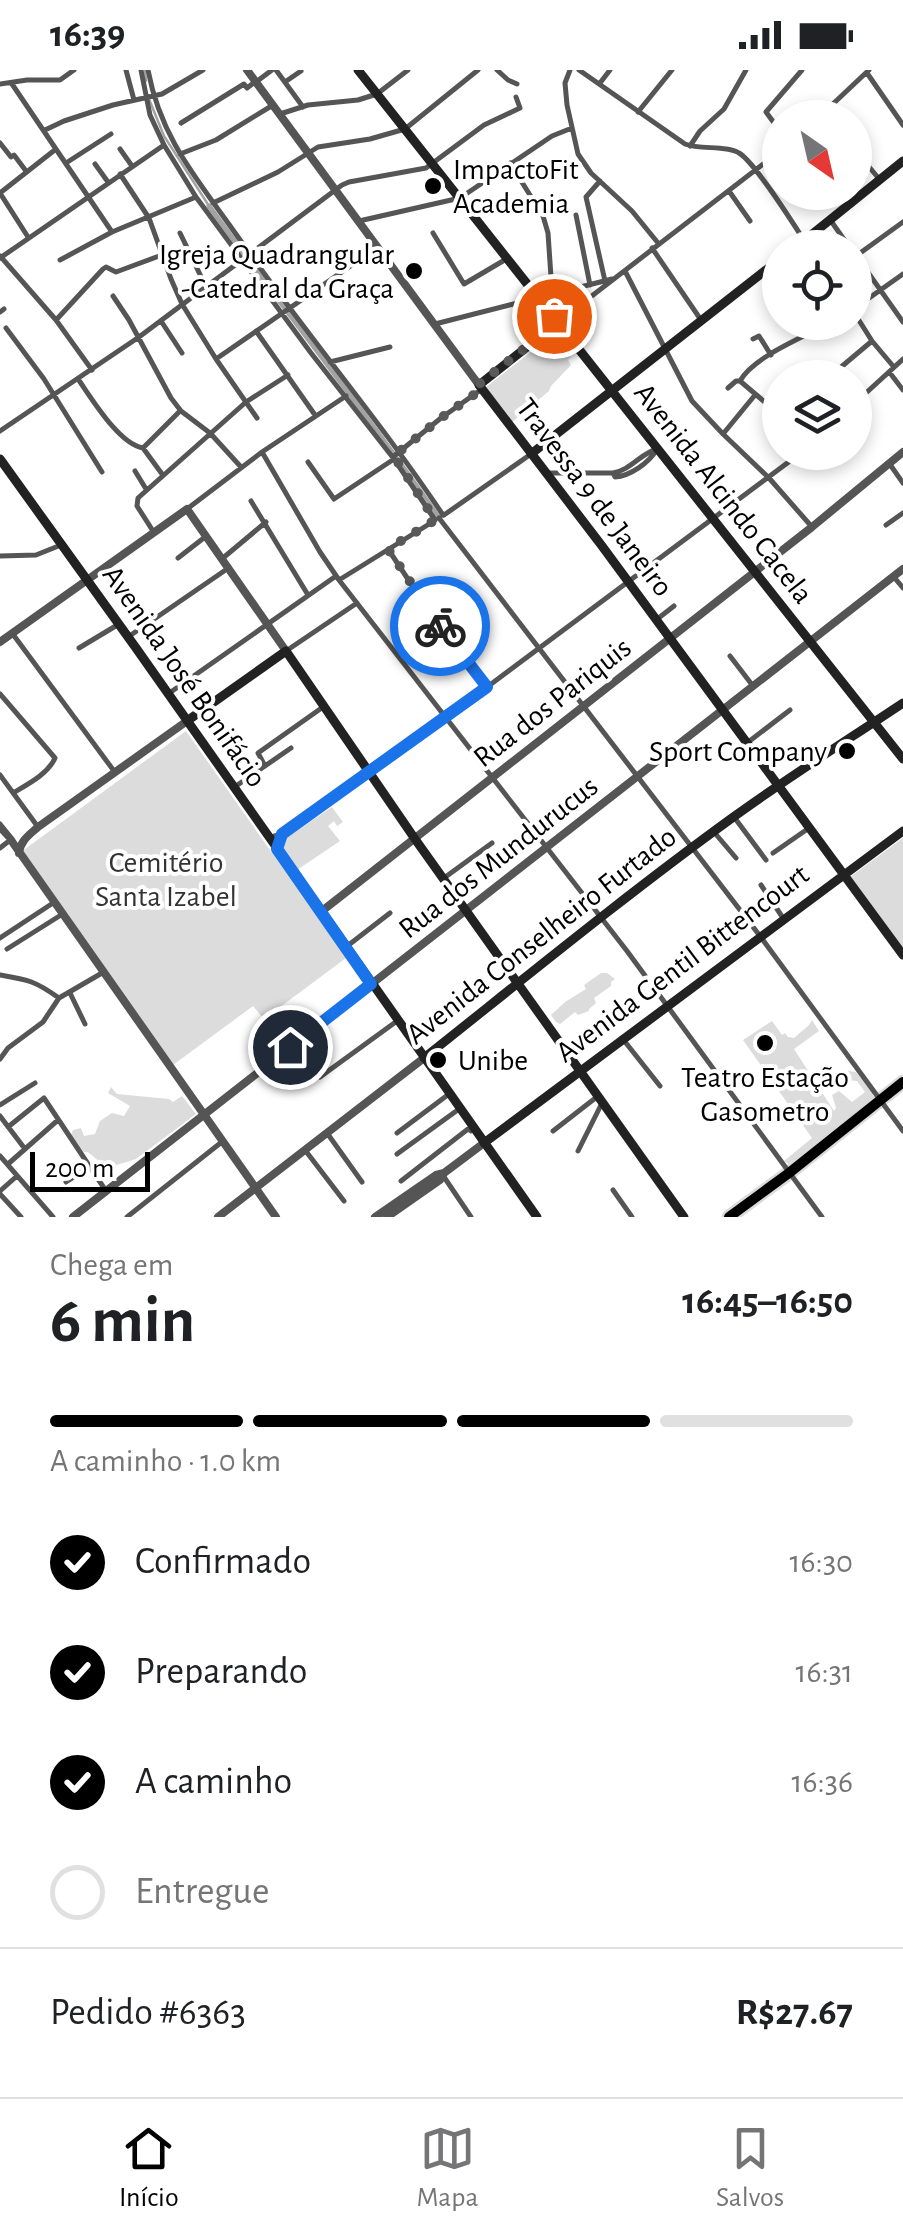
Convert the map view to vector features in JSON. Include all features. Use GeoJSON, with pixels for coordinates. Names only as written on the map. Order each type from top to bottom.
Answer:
{"type":"FeatureCollection","features":[{"type":"Feature","properties":{"kind":"main road","name":"Avenida Alcindo Cacela"},"geometry":{"type":"LineString","coordinates":[[358,70],[903,759]]}},
{"type":"Feature","properties":{"kind":"main road"},"geometry":{"type":"LineString","coordinates":[[821,230],[903,161]]}},
{"type":"Feature","properties":{"kind":"main road"},"geometry":{"type":"LineString","coordinates":[[531,454],[762,273]]}},
{"type":"Feature","properties":{"kind":"main road"},"geometry":{"type":"LineString","coordinates":[[480,387],[558,322]]}},
{"type":"Feature","properties":{"kind":"main road","name":"Travessa 9 de Janeiro"},"geometry":{"type":"LineString","coordinates":[[480,387],[903,955]]}},
{"type":"Feature","properties":{"kind":"main road","name":"Avenida José Bonifácio"},"geometry":{"type":"LineString","coordinates":[[0,459],[537,1217]]}},
{"type":"Feature","properties":{"kind":"main road"},"geometry":{"type":"LineString","coordinates":[[186,721],[286,652],[684,1217]]}},
{"type":"Feature","properties":{"kind":"main road","name":"Avenida Conselheiro Furtado"},"geometry":{"type":"LineString","coordinates":[[424,1058],[692,848],[903,703]]}},
{"type":"Feature","properties":{"kind":"main road","name":"Avenida Gentil Bittencourt"},"geometry":{"type":"LineString","coordinates":[[484,1143],[903,830]]}},
{"type":"Feature","properties":{"kind":"main road"},"geometry":{"type":"LineString","coordinates":[[729,1217],[903,1082]]}},
{"type":"Feature","properties":{"kind":"street"},"geometry":{"type":"LineString","coordinates":[[0,84],[60,80],[74,70]]}},
{"type":"Feature","properties":{"kind":"street"},"geometry":{"type":"LineString","coordinates":[[126,70],[134,100]]}},
{"type":"Feature","properties":{"kind":"street"},"geometry":{"type":"LineString","coordinates":[[144,70],[164,145],[196,197],[249,255],[346,396],[396,456]]}},
{"type":"Feature","properties":{"kind":"street"},"geometry":{"type":"LineString","coordinates":[[44,130],[83,114],[149,98],[204,70]]}},
{"type":"Feature","properties":{"kind":"street","name":"Travessa 9 de Janeiro"},"geometry":{"type":"LineString","coordinates":[[247,70],[480,387]]}},
{"type":"Feature","properties":{"kind":"street"},"geometry":{"type":"LineString","coordinates":[[181,123],[274,70],[303,106]]}},
{"type":"Feature","properties":{"kind":"street"},"geometry":{"type":"LineString","coordinates":[[285,82],[301,70]]}},
{"type":"Feature","properties":{"kind":"street"},"geometry":{"type":"LineString","coordinates":[[280,114],[303,106],[358,100],[376,94],[408,70]]}},
{"type":"Feature","properties":{"kind":"street"},"geometry":{"type":"LineString","coordinates":[[208,206],[318,148],[405,129],[478,70]]}},
{"type":"Feature","properties":{"kind":"street"},"geometry":{"type":"LineString","coordinates":[[497,70],[518,84]]}},
{"type":"Feature","properties":{"kind":"street"},"geometry":{"type":"LineString","coordinates":[[570,70],[565,83],[580,158],[632,211],[702,321]]}},
{"type":"Feature","properties":{"kind":"street"},"geometry":{"type":"LineString","coordinates":[[579,70],[690,146],[741,154],[797,230]]}},
{"type":"Feature","properties":{"kind":"street"},"geometry":{"type":"LineString","coordinates":[[599,84],[610,70]]}},
{"type":"Feature","properties":{"kind":"street"},"geometry":{"type":"LineString","coordinates":[[638,112],[672,70]]}},
{"type":"Feature","properties":{"kind":"street"},"geometry":{"type":"LineString","coordinates":[[690,146],[724,108],[746,70]]}},
{"type":"Feature","properties":{"kind":"street"},"geometry":{"type":"LineString","coordinates":[[776,100],[802,70]]}},
{"type":"Feature","properties":{"kind":"street"},"geometry":{"type":"LineString","coordinates":[[837,100],[867,71],[903,125]]}},
{"type":"Feature","properties":{"kind":"street"},"geometry":{"type":"LineString","coordinates":[[12,84],[112,232]]}},
{"type":"Feature","properties":{"kind":"street"},"geometry":{"type":"LineString","coordinates":[[0,431],[139,337],[349,182],[418,170],[432,163],[484,126],[520,108],[516,96]]}},
{"type":"Feature","properties":{"kind":"street"},"geometry":{"type":"LineString","coordinates":[[149,98],[242,260],[330,362],[439,518],[760,936],[903,1131]]}},
{"type":"Feature","properties":{"kind":"street"},"geometry":{"type":"LineString","coordinates":[[180,154],[216,140],[274,105]]}},
{"type":"Feature","properties":{"kind":"street"},"geometry":{"type":"LineString","coordinates":[[359,221],[460,198],[552,136],[572,128]]}},
{"type":"Feature","properties":{"kind":"street"},"geometry":{"type":"LineString","coordinates":[[66,163],[111,134]]}},
{"type":"Feature","properties":{"kind":"street"},"geometry":{"type":"LineString","coordinates":[[0,143],[26,172]]}},
{"type":"Feature","properties":{"kind":"street"},"geometry":{"type":"LineString","coordinates":[[92,370],[56,320],[0,257],[164,145]]}},
{"type":"Feature","properties":{"kind":"street"},"geometry":{"type":"LineString","coordinates":[[28,237],[0,193],[56,149]]}},
{"type":"Feature","properties":{"kind":"street"},"geometry":{"type":"LineString","coordinates":[[120,149],[132,166]]}},
{"type":"Feature","properties":{"kind":"street"},"geometry":{"type":"LineString","coordinates":[[510,163],[544,216],[556,294]]}},
{"type":"Feature","properties":{"kind":"street"},"geometry":{"type":"LineString","coordinates":[[95,164],[108,182]]}},
{"type":"Feature","properties":{"kind":"street"},"geometry":{"type":"LineString","coordinates":[[558,322],[762,165]]}},
{"type":"Feature","properties":{"kind":"street"},"geometry":{"type":"LineString","coordinates":[[872,170],[880,180]]}},
{"type":"Feature","properties":{"kind":"street"},"geometry":{"type":"LineString","coordinates":[[120,174],[149,218],[182,304],[257,418]]}},
{"type":"Feature","properties":{"kind":"street"},"geometry":{"type":"LineString","coordinates":[[600,181],[586,197],[605,281]]}},
{"type":"Feature","properties":{"kind":"street"},"geometry":{"type":"LineString","coordinates":[[728,191],[750,221]]}},
{"type":"Feature","properties":{"kind":"street"},"geometry":{"type":"LineString","coordinates":[[60,260],[112,232],[196,197]]}},
{"type":"Feature","properties":{"kind":"street"},"geometry":{"type":"LineString","coordinates":[[576,215],[590,285]]}},
{"type":"Feature","properties":{"kind":"street"},"geometry":{"type":"LineString","coordinates":[[831,220],[838,230]]}},
{"type":"Feature","properties":{"kind":"street"},"geometry":{"type":"LineString","coordinates":[[872,244],[903,222]]}},
{"type":"Feature","properties":{"kind":"street"},"geometry":{"type":"LineString","coordinates":[[180,233],[206,287]]}},
{"type":"Feature","properties":{"kind":"street"},"geometry":{"type":"LineString","coordinates":[[433,234],[464,284],[508,258]]}},
{"type":"Feature","properties":{"kind":"street"},"geometry":{"type":"LineString","coordinates":[[216,359],[378,246]]}},
{"type":"Feature","properties":{"kind":"street"},"geometry":{"type":"LineString","coordinates":[[56,320],[103,268],[116,272],[162,255]]}},
{"type":"Feature","properties":{"kind":"street"},"geometry":{"type":"LineString","coordinates":[[625,271],[688,394],[812,527]]}},
{"type":"Feature","properties":{"kind":"street"},"geometry":{"type":"LineString","coordinates":[[872,297],[903,274]]}},
{"type":"Feature","properties":{"kind":"street"},"geometry":{"type":"LineString","coordinates":[[872,278],[903,322]]}},
{"type":"Feature","properties":{"kind":"street"},"geometry":{"type":"LineString","coordinates":[[435,324],[614,279]]}},
{"type":"Feature","properties":{"kind":"street"},"geometry":{"type":"LineString","coordinates":[[113,296],[171,398],[241,467]]}},
{"type":"Feature","properties":{"kind":"street"},"geometry":{"type":"LineString","coordinates":[[161,321],[182,353]]}},
{"type":"Feature","properties":{"kind":"street"},"geometry":{"type":"LineString","coordinates":[[0,336],[7,329],[102,472]]}},
{"type":"Feature","properties":{"kind":"street"},"geometry":{"type":"LineString","coordinates":[[256,331],[315,416]]}},
{"type":"Feature","properties":{"kind":"street"},"geometry":{"type":"LineString","coordinates":[[753,339],[759,336],[771,355]]}},
{"type":"Feature","properties":{"kind":"street"},"geometry":{"type":"LineString","coordinates":[[728,388],[798,340]]}},
{"type":"Feature","properties":{"kind":"street"},"geometry":{"type":"LineString","coordinates":[[849,360],[872,341],[903,390]]}},
{"type":"Feature","properties":{"kind":"street"},"geometry":{"type":"LineString","coordinates":[[330,362],[390,347]]}},
{"type":"Feature","properties":{"kind":"street"},"geometry":{"type":"LineString","coordinates":[[872,386],[903,359]]}},
{"type":"Feature","properties":{"kind":"street"},"geometry":{"type":"LineString","coordinates":[[154,533],[137,506],[138,498],[246,402],[288,375]]}},
{"type":"Feature","properties":{"kind":"street"},"geometry":{"type":"LineString","coordinates":[[78,379],[118,431],[132,445],[143,448],[162,474]]}},
{"type":"Feature","properties":{"kind":"street"},"geometry":{"type":"LineString","coordinates":[[740,381],[762,401]]}},
{"type":"Feature","properties":{"kind":"street"},"geometry":{"type":"LineString","coordinates":[[308,462],[334,499],[396,456],[480,387]]}},
{"type":"Feature","properties":{"kind":"street"},"geometry":{"type":"LineString","coordinates":[[723,434],[755,395]]}},
{"type":"Feature","properties":{"kind":"street"},"geometry":{"type":"LineString","coordinates":[[0,642],[262,452],[346,396]]}},
{"type":"Feature","properties":{"kind":"street"},"geometry":{"type":"LineString","coordinates":[[143,448],[181,410]]}},
{"type":"Feature","properties":{"kind":"street"},"geometry":{"type":"LineString","coordinates":[[546,473],[613,473],[617,478],[630,474],[657,450]]}},
{"type":"Feature","properties":{"kind":"street"},"geometry":{"type":"LineString","coordinates":[[262,452],[338,578],[601,917],[822,1217]]}},
{"type":"Feature","properties":{"kind":"street","name":"Rua dos Pariquis"},"geometry":{"type":"LineString","coordinates":[[322,911],[903,452]]}},
{"type":"Feature","properties":{"kind":"street"},"geometry":{"type":"LineString","coordinates":[[168,694],[308,595],[439,518],[531,454]]}},
{"type":"Feature","properties":{"kind":"street"},"geometry":{"type":"LineString","coordinates":[[890,464],[903,483]]}},
{"type":"Feature","properties":{"kind":"street"},"geometry":{"type":"LineString","coordinates":[[135,470],[146,489]]}},
{"type":"Feature","properties":{"kind":"street"},"geometry":{"type":"LineString","coordinates":[[268,836],[282,834],[448,717],[779,470]]}},
{"type":"Feature","properties":{"kind":"street"},"geometry":{"type":"LineString","coordinates":[[251,502],[308,595]]}},
{"type":"Feature","properties":{"kind":"street"},"geometry":{"type":"LineString","coordinates":[[187,509],[286,652],[357,603]]}},
{"type":"Feature","properties":{"kind":"street"},"geometry":{"type":"LineString","coordinates":[[886,525],[903,513]]}},
{"type":"Feature","properties":{"kind":"street"},"geometry":{"type":"LineString","coordinates":[[221,560],[266,522]]}},
{"type":"Feature","properties":{"kind":"street"},"geometry":{"type":"LineString","coordinates":[[178,558],[206,537]]}},
{"type":"Feature","properties":{"kind":"street"},"geometry":{"type":"LineString","coordinates":[[0,556],[36,555],[62,544]]}},
{"type":"Feature","properties":{"kind":"street"},"geometry":{"type":"LineString","coordinates":[[388,549],[487,687]]}},
{"type":"Feature","properties":{"kind":"street"},"geometry":{"type":"LineString","coordinates":[[128,637],[227,569]]}},
{"type":"Feature","properties":{"kind":"street","name":"Rua dos Mundurucus"},"geometry":{"type":"LineString","coordinates":[[73,1217],[903,569]]}},
{"type":"Feature","properties":{"kind":"street"},"geometry":{"type":"LineString","coordinates":[[893,576],[903,588]]}},
{"type":"Feature","properties":{"kind":"street"},"geometry":{"type":"LineString","coordinates":[[656,620],[674,606]]}},
{"type":"Feature","properties":{"kind":"street"},"geometry":{"type":"LineString","coordinates":[[80,648],[119,624]]}},
{"type":"Feature","properties":{"kind":"street"},"geometry":{"type":"LineString","coordinates":[[12,633],[115,773]]}},
{"type":"Feature","properties":{"kind":"street"},"geometry":{"type":"LineString","coordinates":[[730,656],[753,686]]}},
{"type":"Feature","properties":{"kind":"street"},"geometry":{"type":"LineString","coordinates":[[0,694],[54,756],[54,762],[37,778],[13,793]]}},
{"type":"Feature","properties":{"kind":"street"},"geometry":{"type":"LineString","coordinates":[[263,764],[259,752],[325,705]]}},
{"type":"Feature","properties":{"kind":"street"},"geometry":{"type":"LineString","coordinates":[[747,743],[790,710]]}},
{"type":"Feature","properties":{"kind":"street"},"geometry":{"type":"LineString","coordinates":[[19,853],[20,844],[38,827],[186,721]]}},
{"type":"Feature","properties":{"kind":"street"},"geometry":{"type":"LineString","coordinates":[[234,788],[291,748]]}},
{"type":"Feature","properties":{"kind":"street"},"geometry":{"type":"LineString","coordinates":[[0,776],[38,827]]}},
{"type":"Feature","properties":{"kind":"street"},"geometry":{"type":"LineString","coordinates":[[734,817],[766,860]]}},
{"type":"Feature","properties":{"kind":"street"},"geometry":{"type":"LineString","coordinates":[[0,826],[276,1217]]}},
{"type":"Feature","properties":{"kind":"street"},"geometry":{"type":"LineString","coordinates":[[772,853],[809,828]]}},
{"type":"Feature","properties":{"kind":"street"},"geometry":{"type":"LineString","coordinates":[[714,832],[736,858]]}},
{"type":"Feature","properties":{"kind":"street"},"geometry":{"type":"LineString","coordinates":[[277,849],[282,834]]}},
{"type":"Feature","properties":{"kind":"street"},"geometry":{"type":"LineString","coordinates":[[0,848],[25,838]]}},
{"type":"Feature","properties":{"kind":"street"},"geometry":{"type":"LineString","coordinates":[[444,878],[492,844]]}},
{"type":"Feature","properties":{"kind":"street"},"geometry":{"type":"LineString","coordinates":[[761,885],[783,918]]}},
{"type":"Feature","properties":{"kind":"street"},"geometry":{"type":"LineString","coordinates":[[0,938],[53,903]]}},
{"type":"Feature","properties":{"kind":"street"},"geometry":{"type":"LineString","coordinates":[[346,947],[390,913]]}},
{"type":"Feature","properties":{"kind":"street"},"geometry":{"type":"LineString","coordinates":[[7,949],[62,915]]}},
{"type":"Feature","properties":{"kind":"street"},"geometry":{"type":"LineString","coordinates":[[0,1058],[44,1022],[59,998],[102,973]]}},
{"type":"Feature","properties":{"kind":"street"},"geometry":{"type":"LineString","coordinates":[[0,975],[34,981],[59,998]]}},
{"type":"Feature","properties":{"kind":"street"},"geometry":{"type":"LineString","coordinates":[[70,992],[84,1024]]}},
{"type":"Feature","properties":{"kind":"street"},"geometry":{"type":"LineString","coordinates":[[270,1019],[290,1047]]}},
{"type":"Feature","properties":{"kind":"street"},"geometry":{"type":"LineString","coordinates":[[320,1077],[397,1020]]}},
{"type":"Feature","properties":{"kind":"street"},"geometry":{"type":"LineString","coordinates":[[622,1038],[660,1086]]}},
{"type":"Feature","properties":{"kind":"street"},"geometry":{"type":"LineString","coordinates":[[2,1040],[8,1048]]}},
{"type":"Feature","properties":{"kind":"street","name":"Avenida Conselheiro Furtado"},"geometry":{"type":"LineString","coordinates":[[218,1217],[424,1058]]}},
{"type":"Feature","properties":{"kind":"street"},"geometry":{"type":"LineString","coordinates":[[0,1105],[35,1084]]}},
{"type":"Feature","properties":{"kind":"street"},"geometry":{"type":"LineString","coordinates":[[2,1092],[7,1100]]}},
{"type":"Feature","properties":{"kind":"street"},"geometry":{"type":"LineString","coordinates":[[397,1133],[449,1094]]}},
{"type":"Feature","properties":{"kind":"street"},"geometry":{"type":"LineString","coordinates":[[8,1127],[44,1098],[106,1191]]}},
{"type":"Feature","properties":{"kind":"street"},"geometry":{"type":"LineString","coordinates":[[553,1131],[600,1099]]}},
{"type":"Feature","properties":{"kind":"street"},"geometry":{"type":"LineString","coordinates":[[578,1151],[600,1099]]}},
{"type":"Feature","properties":{"kind":"street"},"geometry":{"type":"LineString","coordinates":[[396,1154],[458,1109]]}},
{"type":"Feature","properties":{"kind":"street"},"geometry":{"type":"LineString","coordinates":[[0,1116],[25,1149]]}},
{"type":"Feature","properties":{"kind":"street"},"geometry":{"type":"LineString","coordinates":[[8,1164],[59,1120]]}},
{"type":"Feature","properties":{"kind":"street"},"geometry":{"type":"LineString","coordinates":[[401,1181],[468,1128],[474,1128]]}},
{"type":"Feature","properties":{"kind":"street"},"geometry":{"type":"LineString","coordinates":[[327,1133],[362,1182]]}},
{"type":"Feature","properties":{"kind":"street"},"geometry":{"type":"LineString","coordinates":[[127,1217],[224,1142]]}},
{"type":"Feature","properties":{"kind":"street","name":"Avenida Gentil Bittencourt"},"geometry":{"type":"LineString","coordinates":[[376,1217],[484,1143]]}},
{"type":"Feature","properties":{"kind":"street"},"geometry":{"type":"LineString","coordinates":[[305,1150],[344,1202]]}},
{"type":"Feature","properties":{"kind":"street"},"geometry":{"type":"LineString","coordinates":[[0,1156],[52,1217]]}},
{"type":"Feature","properties":{"kind":"street"},"geometry":{"type":"LineString","coordinates":[[66,1182],[90,1167]]}},
{"type":"Feature","properties":{"kind":"street"},"geometry":{"type":"LineString","coordinates":[[443,1174],[471,1217]]}},
{"type":"Feature","properties":{"kind":"street","name":"Avenida Gentil Bittencourt"},"geometry":{"type":"LineString","coordinates":[[387,1217],[443,1174]]}},
{"type":"Feature","properties":{"kind":"street"},"geometry":{"type":"LineString","coordinates":[[18,1176],[0,1193],[21,1217]]}},
{"type":"Feature","properties":{"kind":"street"},"geometry":{"type":"LineString","coordinates":[[613,1190],[632,1217]]}},
{"type":"Feature","properties":{"kind":"green space"},"geometry":{"type":"Polygon","coordinates":[[[560,332],[575,352],[568,360],[571,365],[549,391],[511,423],[486,387],[560,332]]]}},
{"type":"Feature","properties":{"kind":"green space","name":"Cemitério Santa Izabel"},"geometry":{"type":"Polygon","coordinates":[[[186,731],[346,958],[264,1019],[253,1006],[173,1065],[21,852],[186,731]]]}},
{"type":"Feature","properties":{"kind":"green space","name":"Cemitério Santa Izabel"},"geometry":{"type":"Polygon","coordinates":[[[332,807],[343,822],[337,826],[334,821],[328,826],[340,841],[297,870],[279,843],[332,807]]]}},
{"type":"Feature","properties":{"kind":"green space"},"geometry":{"type":"Polygon","coordinates":[[[903,838],[903,950],[850,877],[903,838]]]}},
{"type":"Feature","properties":{"kind":"green space"},"geometry":{"type":"Polygon","coordinates":[[[601,973],[615,979],[594,998],[596,1003],[589,1011],[578,1015],[575,1012],[560,1024],[556,1022],[551,1015],[601,973]]]}},
{"type":"Feature","properties":{"kind":"green space"},"geometry":{"type":"Polygon","coordinates":[[[812,1020],[819,1031],[794,1049],[834,1111],[832,1095],[839,1091],[852,1102],[865,1092],[857,1081],[846,1080],[831,1088],[830,1079],[841,1070],[856,1072],[873,1093],[873,1099],[842,1122],[844,1126],[789,1164],[784,1161],[812,1138],[743,1040],[772,1021],[782,1035],[794,1038],[812,1020]]]}},
{"type":"Feature","properties":{"kind":"green space"},"geometry":{"type":"Polygon","coordinates":[[[111,1087],[117,1094],[173,1102],[182,1096],[196,1114],[136,1159],[107,1168],[76,1145],[71,1135],[81,1128],[84,1136],[95,1134],[100,1121],[112,1113],[124,1116],[130,1106],[108,1093],[111,1087]]]}},
{"type":"Feature","properties":{"kind":"waterway"},"geometry":{"type":"LineString","coordinates":[[145,70],[146,81]]}},
{"type":"Feature","properties":{"kind":"waterway"},"geometry":{"type":"LineString","coordinates":[[149,99],[164,136],[209,206]]}},
{"type":"Feature","properties":{"kind":"waterway"},"geometry":{"type":"LineString","coordinates":[[209,206],[439,518]]}},
{"type":"Feature","properties":{"kind":"way so far"},"geometry":{"type":"LineString","coordinates":[[440,626],[388,549],[435,520],[394,456],[482,389],[479,384],[547,331],[554,316]]}},
{"type":"Feature","properties":{"kind":"place","name":"ImpactoFit Academia"},"geometry":{"type":"Point","coordinates":[433,186]}},
{"type":"Feature","properties":{"kind":"place","name":"Igreja Quadrangular -Catedral da Graça"},"geometry":{"type":"Point","coordinates":[414,271]}},
{"type":"Feature","properties":{"kind":"place","name":"Sport Company"},"geometry":{"type":"Point","coordinates":[847,751]}},
{"type":"Feature","properties":{"kind":"place","name":"Teatro Estação Gasometro"},"geometry":{"type":"Point","coordinates":[765,1043]}},
{"type":"Feature","properties":{"kind":"place","name":"Unibe"},"geometry":{"type":"Point","coordinates":[438,1060]}},
{"type":"Feature","properties":{"kind":"route"},"geometry":{"type":"LineString","coordinates":[[290,1047],[371,984],[277,849],[278,842],[282,834],[487,687],[440,626]]}}]}
